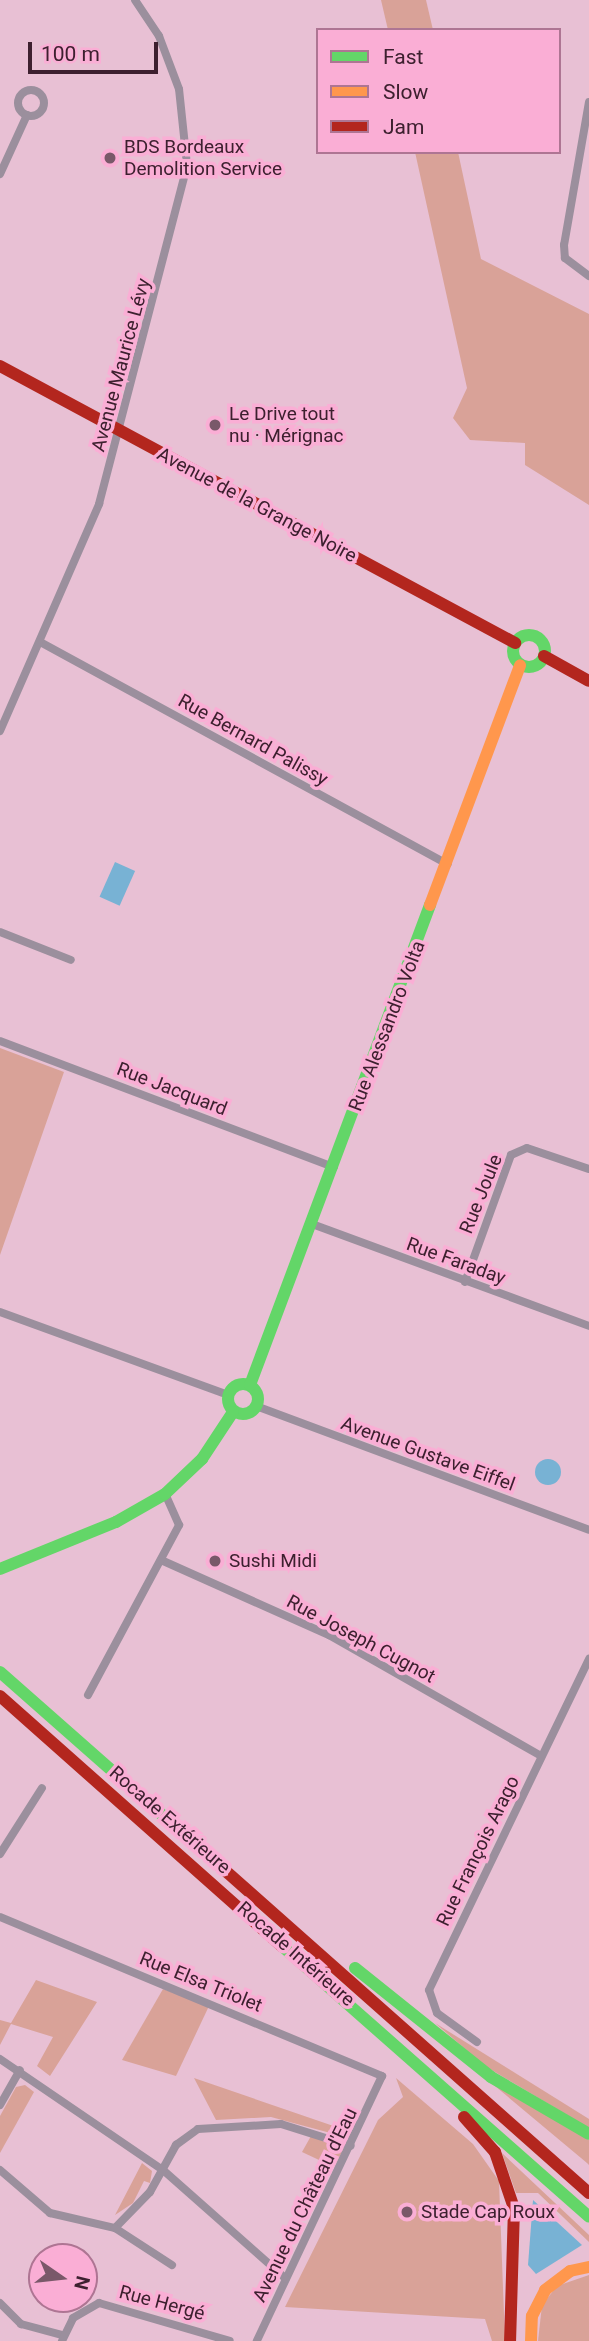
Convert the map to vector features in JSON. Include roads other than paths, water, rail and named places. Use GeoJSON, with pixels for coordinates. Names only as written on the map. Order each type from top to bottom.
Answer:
{"type":"FeatureCollection","features":[{"type":"Feature","properties":{"kind":"main road","name":"Avenue de la Grange Noire"},"geometry":{"type":"LineString","coordinates":[[0,366],[515,643],[537,638],[544,656]]}},
{"type":"Feature","properties":{"kind":"main road"},"geometry":{"type":"LineString","coordinates":[[515,643],[520,665],[534,666],[544,656],[589,681]]}},
{"type":"Feature","properties":{"kind":"main road","name":"Rue Alessandro Volta"},"geometry":{"type":"LineString","coordinates":[[250,1385],[448,864],[520,665]]}},
{"type":"Feature","properties":{"kind":"main road"},"geometry":{"type":"LineString","coordinates":[[0,1569],[116,1522],[165,1493],[202,1459],[233,1412],[228,1395],[237,1385],[250,1385],[257,1406],[249,1413],[233,1412]]}},
{"type":"Feature","properties":{"kind":"main road","name":"Rocade Extérieure"},"geometry":{"type":"LineString","coordinates":[[0,1672],[308,1940],[589,2193]]}},
{"type":"Feature","properties":{"kind":"main road","name":"Rocade Intérieure"},"geometry":{"type":"LineString","coordinates":[[0,1696],[428,2070],[589,2217]]}},
{"type":"Feature","properties":{"kind":"main road"},"geometry":{"type":"LineString","coordinates":[[308,1940],[323,1942],[491,2077],[589,2134]]}},
{"type":"Feature","properties":{"kind":"main road"},"geometry":{"type":"LineString","coordinates":[[428,2070],[431,2087],[477,2128],[507,2174],[514,2208],[510,2341]]}},
{"type":"Feature","properties":{"kind":"main road"},"geometry":{"type":"LineString","coordinates":[[531,2341],[532,2316],[545,2290],[570,2271],[589,2267]]}},
{"type":"Feature","properties":{"kind":"street","name":"Avenue Maurice Lévy"},"geometry":{"type":"LineString","coordinates":[[0,731],[82,551],[120,431],[174,228],[188,145],[171,64],[135,0]]}},
{"type":"Feature","properties":{"kind":"street"},"geometry":{"type":"LineString","coordinates":[[589,102],[564,245],[565,258],[589,276]]}},
{"type":"Feature","properties":{"kind":"street"},"geometry":{"type":"LineString","coordinates":[[0,174],[27,115]]}},
{"type":"Feature","properties":{"kind":"street","name":"Rue Bernard Palissy"},"geometry":{"type":"LineString","coordinates":[[42,643],[448,864]]}},
{"type":"Feature","properties":{"kind":"street"},"geometry":{"type":"LineString","coordinates":[[0,932],[71,960]]}},
{"type":"Feature","properties":{"kind":"street","name":"Rue Jacquard"},"geometry":{"type":"LineString","coordinates":[[0,1041],[334,1167]]}},
{"type":"Feature","properties":{"kind":"street","name":"Rue Joule"},"geometry":{"type":"LineString","coordinates":[[465,1282],[512,1155],[527,1148],[589,1169]]}},
{"type":"Feature","properties":{"kind":"street","name":"Rue Faraday"},"geometry":{"type":"LineString","coordinates":[[312,1224],[589,1326]]}},
{"type":"Feature","properties":{"kind":"street"},"geometry":{"type":"LineString","coordinates":[[0,1312],[228,1395]]}},
{"type":"Feature","properties":{"kind":"street","name":"Avenue Gustave Eiffel"},"geometry":{"type":"LineString","coordinates":[[257,1406],[589,1530]]}},
{"type":"Feature","properties":{"kind":"street"},"geometry":{"type":"LineString","coordinates":[[88,1695],[179,1525],[165,1493]]}},
{"type":"Feature","properties":{"kind":"street","name":"Rue Joseph Cugnot"},"geometry":{"type":"LineString","coordinates":[[161,1560],[330,1635],[541,1756]]}},
{"type":"Feature","properties":{"kind":"street","name":"Rue François Arago"},"geometry":{"type":"LineString","coordinates":[[477,2042],[437,2013],[429,1990],[589,1659]]}},
{"type":"Feature","properties":{"kind":"street"},"geometry":{"type":"LineString","coordinates":[[0,1854],[42,1788]]}},
{"type":"Feature","properties":{"kind":"street","name":"Rue Elsa Triolet"},"geometry":{"type":"LineString","coordinates":[[0,1917],[369,2067],[382,2083]]}},
{"type":"Feature","properties":{"kind":"street"},"geometry":{"type":"LineString","coordinates":[[0,2059],[20,2070],[163,2170],[286,2279]]}},
{"type":"Feature","properties":{"kind":"street"},"geometry":{"type":"LineString","coordinates":[[0,2105],[20,2070]]}},
{"type":"Feature","properties":{"kind":"street","name":"Avenue du Château d'Eau"},"geometry":{"type":"LineString","coordinates":[[257,2341],[382,2083]]}},
{"type":"Feature","properties":{"kind":"street"},"geometry":{"type":"LineString","coordinates":[[115,2228],[163,2170],[183,2138],[207,2127],[293,2126],[351,2146]]}},
{"type":"Feature","properties":{"kind":"street"},"geometry":{"type":"LineString","coordinates":[[0,2170],[50,2213],[115,2228],[172,2265]]}},
{"type":"Feature","properties":{"kind":"street"},"geometry":{"type":"LineString","coordinates":[[0,2303],[20,2324],[62,2338]]}},
{"type":"Feature","properties":{"kind":"street","name":"Rue Hergé"},"geometry":{"type":"LineString","coordinates":[[62,2338],[73,2318],[99,2303],[230,2341]]}},
{"type":"Feature","properties":{"kind":"water"},"geometry":{"type":"Polygon","coordinates":[[[115,862],[135,871],[120,906],[100,897],[115,862]]]}},
{"type":"Feature","properties":{"kind":"water"},"geometry":{"type":"Polygon","coordinates":[[[548,1459],[558,1462],[561,1472],[558,1482],[548,1485],[538,1482],[535,1472],[538,1462],[548,1459]]]}},
{"type":"Feature","properties":{"kind":"water"},"geometry":{"type":"Polygon","coordinates":[[[533,2200],[582,2245],[536,2274],[528,2265],[533,2200]]]}},
{"type":"Feature","properties":{"kind":"place","name":"BDS Bordeaux Demolition Service"},"geometry":{"type":"Point","coordinates":[110,158]}},
{"type":"Feature","properties":{"kind":"place","name":"Le Drive tout nu · Mérignac"},"geometry":{"type":"Point","coordinates":[215,425]}},
{"type":"Feature","properties":{"kind":"place","name":"Sushi Midi"},"geometry":{"type":"Point","coordinates":[215,1561]}},
{"type":"Feature","properties":{"kind":"place","name":"Stade Cap Roux"},"geometry":{"type":"Point","coordinates":[407,2212]}}]}
